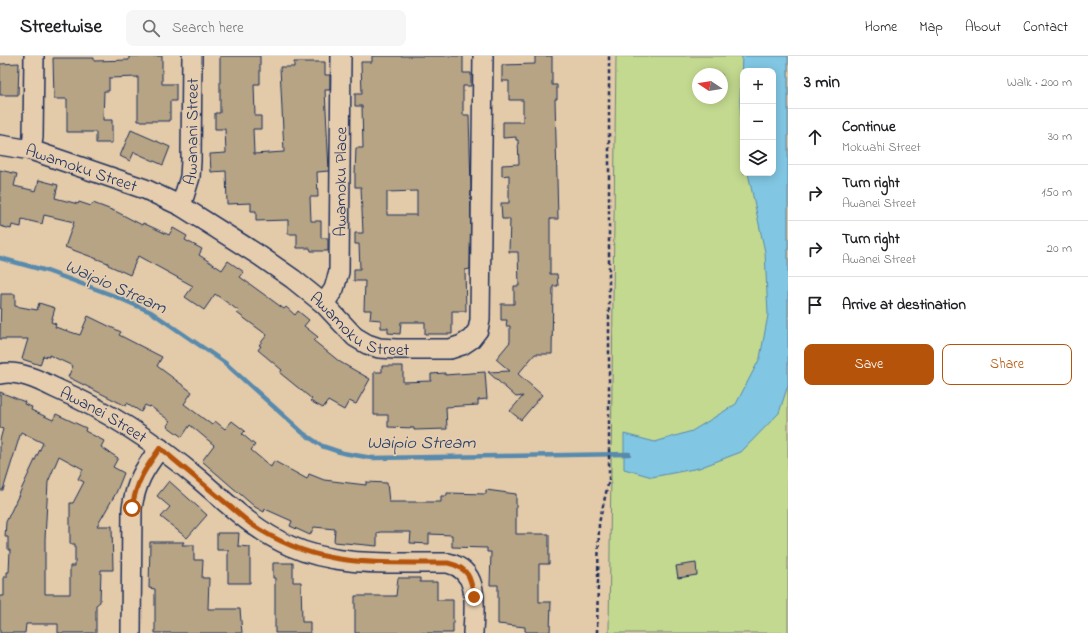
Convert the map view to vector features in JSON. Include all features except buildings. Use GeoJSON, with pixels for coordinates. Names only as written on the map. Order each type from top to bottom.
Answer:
{"type":"FeatureCollection","features":[{"type":"Feature","properties":{"kind":"street"},"geometry":{"type":"LineString","coordinates":[[31,150],[33,137],[34,56]]}},
{"type":"Feature","properties":{"kind":"street","name":"Awanani Street"},"geometry":{"type":"LineString","coordinates":[[181,206],[190,176],[192,56]]}},
{"type":"Feature","properties":{"kind":"street","name":"Awamoku Place"},"geometry":{"type":"LineString","coordinates":[[324,304],[334,289],[339,272],[341,56]]}},
{"type":"Feature","properties":{"kind":"street","name":"Awamoku Street"},"geometry":{"type":"LineString","coordinates":[[0,145],[31,150],[145,190],[181,206],[260,256],[324,304],[355,337],[367,344],[379,348],[450,349],[462,345],[471,339],[478,330],[480,320],[483,56]]}},
{"type":"Feature","properties":{"kind":"street","name":"Awanei Street"},"geometry":{"type":"LineString","coordinates":[[0,374],[16,374],[40,381],[72,395],[132,428],[160,448],[251,524],[266,534],[290,546],[334,560],[353,562],[448,563],[458,565],[467,573],[472,583],[474,597],[473,633]]}},
{"type":"Feature","properties":{"kind":"street"},"geometry":{"type":"LineString","coordinates":[[131,633],[132,508],[135,490],[145,469],[160,448]]}},
{"type":"Feature","properties":{"kind":"path"},"geometry":{"type":"LineString","coordinates":[[597,633],[599,523],[609,480],[609,56]]}},
{"type":"Feature","properties":{"kind":"green space"},"geometry":{"type":"Polygon","coordinates":[[[616,56],[788,56],[788,633],[609,633],[616,56]]]}},
{"type":"Feature","properties":{"kind":"water"},"geometry":{"type":"Polygon","coordinates":[[[742,56],[788,56],[788,385],[779,413],[741,452],[699,468],[652,477],[624,469],[624,434],[655,442],[692,431],[736,404],[760,358],[768,315],[765,252],[749,176],[776,176],[776,68],[741,68],[742,56]]]}},
{"type":"Feature","properties":{"kind":"waterway","name":"Waipio Stream"},"geometry":{"type":"LineString","coordinates":[[0,258],[47,271],[112,295],[151,312],[224,362],[303,433],[322,446],[343,453],[372,458],[629,454]]}},
{"type":"Feature","properties":{"kind":"route"},"geometry":{"type":"LineString","coordinates":[[132,508],[135,490],[145,469],[160,448],[251,524],[266,534],[290,546],[311,554],[334,560],[353,562],[448,563],[458,565],[467,573],[472,583],[474,597]]}}]}
